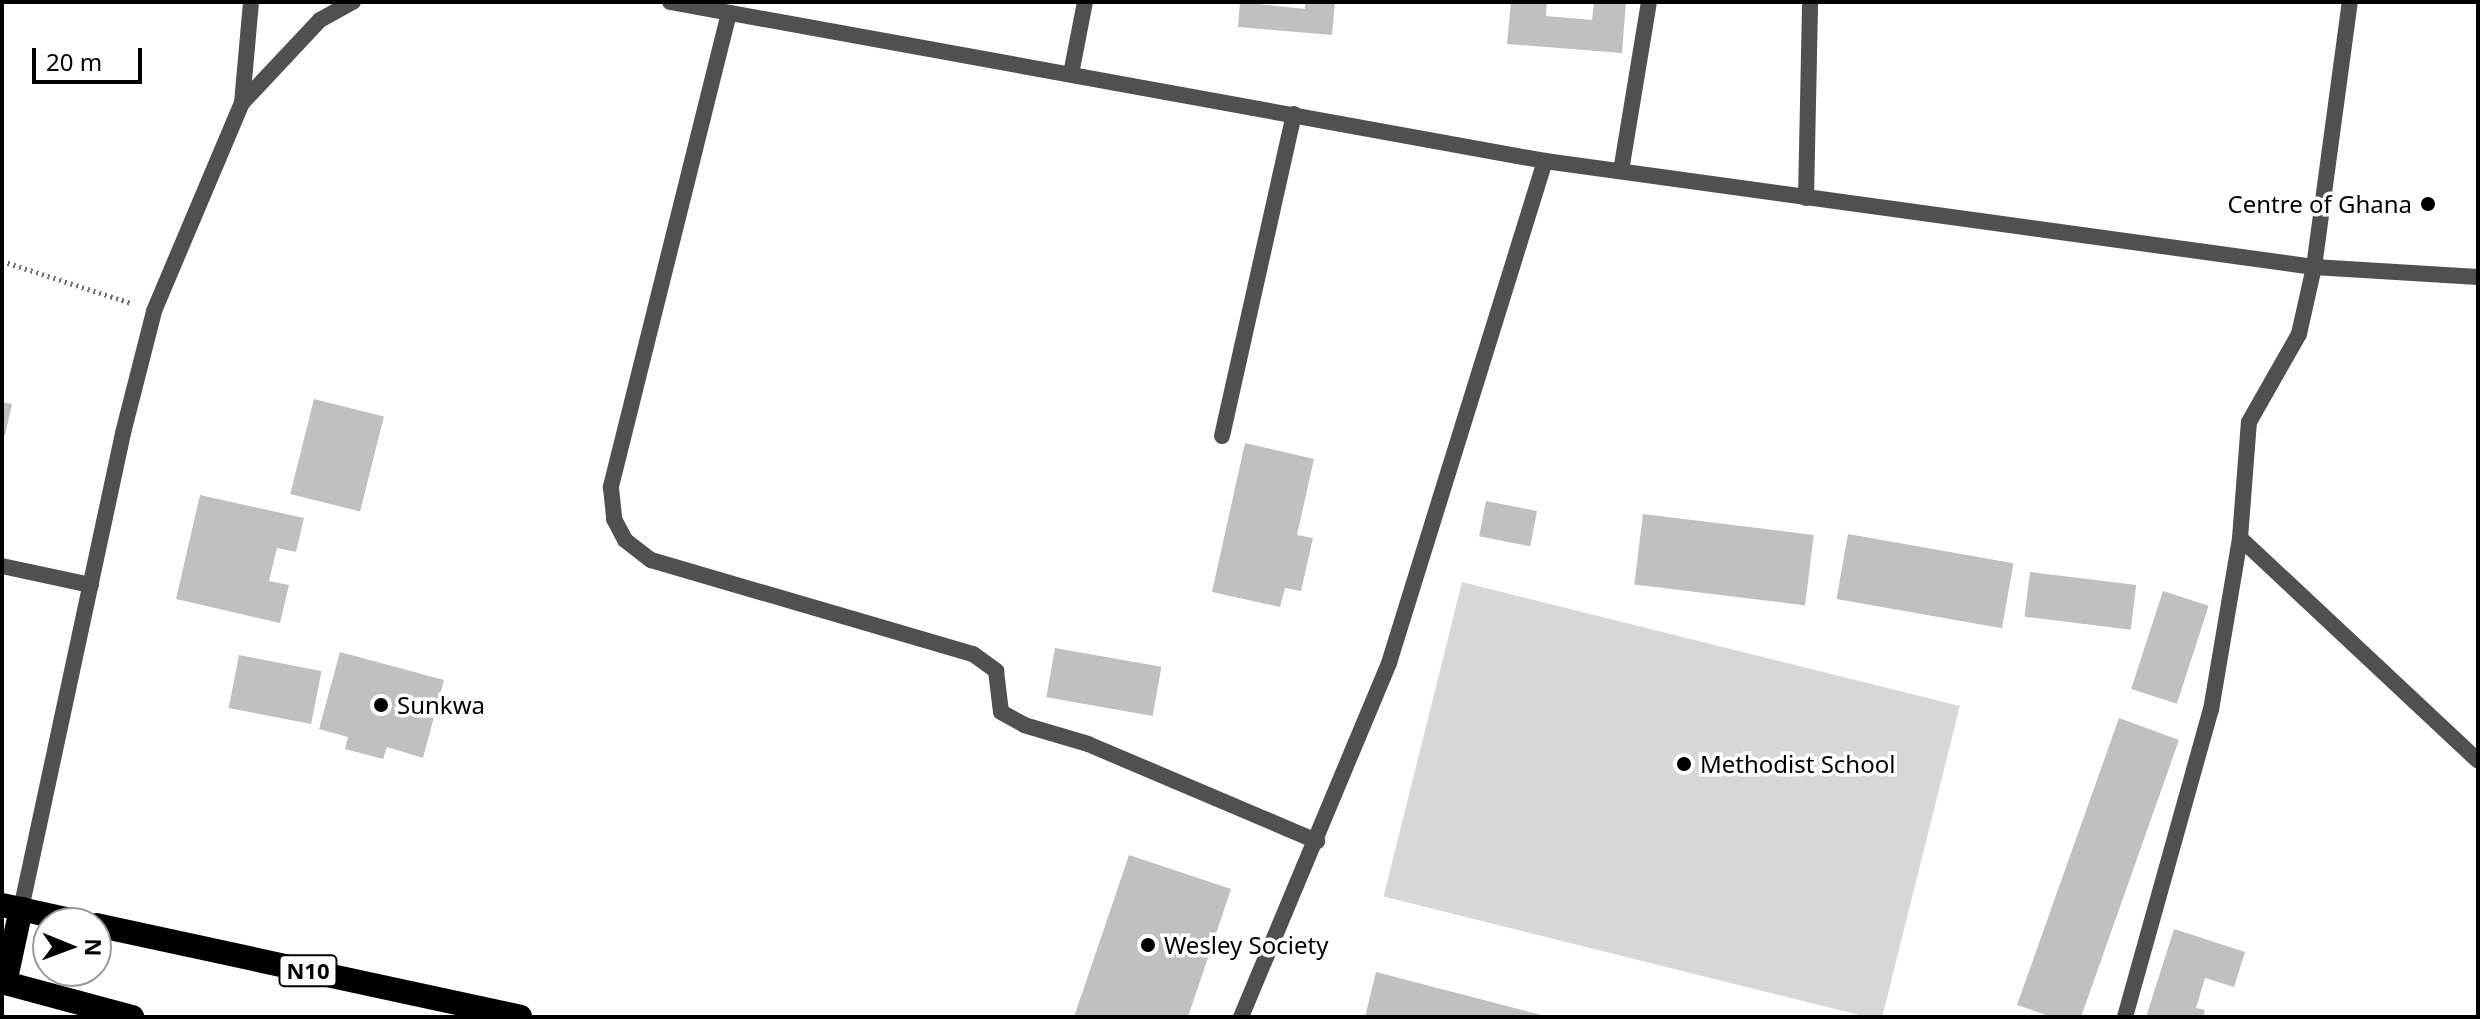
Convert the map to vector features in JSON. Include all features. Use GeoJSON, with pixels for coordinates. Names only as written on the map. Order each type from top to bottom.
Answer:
{"type":"FeatureCollection","features":[{"type":"Feature","properties":{"kind":"highway"},"geometry":{"type":"LineString","coordinates":[[32,911],[12,907],[3,983],[132,1017]]}},
{"type":"Feature","properties":{"kind":"highway","name":"N10"},"geometry":{"type":"LineString","coordinates":[[112,928],[520,1017]]}},
{"type":"Feature","properties":{"kind":"street"},"geometry":{"type":"LineString","coordinates":[[12,907],[154,311],[242,103],[251,2]]}},
{"type":"Feature","properties":{"kind":"street"},"geometry":{"type":"LineString","coordinates":[[242,103],[320,20],[353,2]]}},
{"type":"Feature","properties":{"kind":"street"},"geometry":{"type":"LineString","coordinates":[[670,2],[1545,161],[2314,267],[2478,277]]}},
{"type":"Feature","properties":{"kind":"street"},"geometry":{"type":"LineString","coordinates":[[1071,74],[1085,2]]}},
{"type":"Feature","properties":{"kind":"street"},"geometry":{"type":"LineString","coordinates":[[1621,171],[1649,2]]}},
{"type":"Feature","properties":{"kind":"street"},"geometry":{"type":"LineString","coordinates":[[1806,198],[1810,2]]}},
{"type":"Feature","properties":{"kind":"street"},"geometry":{"type":"LineString","coordinates":[[2125,1017],[2211,710],[2240,538],[2249,422],[2299,334],[2314,267],[2350,2]]}},
{"type":"Feature","properties":{"kind":"street"},"geometry":{"type":"LineString","coordinates":[[729,13],[611,488],[614,519],[625,540],[651,560],[988,661],[1001,712],[1024,725],[1317,841]]}},
{"type":"Feature","properties":{"kind":"street"},"geometry":{"type":"LineString","coordinates":[[1222,436],[1294,114]]}},
{"type":"Feature","properties":{"kind":"street"},"geometry":{"type":"LineString","coordinates":[[1241,1017],[1389,663],[1545,161]]}},
{"type":"Feature","properties":{"kind":"street"},"geometry":{"type":"LineString","coordinates":[[2240,538],[2478,761]]}},
{"type":"Feature","properties":{"kind":"street"},"geometry":{"type":"LineString","coordinates":[[2,566],[91,585]]}},
{"type":"Feature","properties":{"kind":"path"},"geometry":{"type":"LineString","coordinates":[[2,261],[154,311]]}},
{"type":"Feature","properties":{"kind":"shaded area"},"geometry":{"type":"Polygon","coordinates":[[[1462,582],[1960,706],[1882,1017],[1867,1017],[1384,896],[1462,582]]]}},
{"type":"Feature","properties":{"kind":"building"},"geometry":{"type":"Polygon","coordinates":[[[1240,2],[1305,9],[1305,2],[1335,2],[1332,35],[1238,27],[1240,2]]]}},
{"type":"Feature","properties":{"kind":"building"},"geometry":{"type":"Polygon","coordinates":[[[1511,2],[1547,2],[1546,16],[1592,20],[1594,2],[1626,2],[1622,53],[1507,44],[1511,2]]]}},
{"type":"Feature","properties":{"kind":"building"},"geometry":{"type":"Polygon","coordinates":[[[314,399],[384,416],[360,512],[290,494],[314,399]]]}},
{"type":"Feature","properties":{"kind":"building"},"geometry":{"type":"Polygon","coordinates":[[[2,402],[12,404],[5,435],[2,434],[2,402]]]}},
{"type":"Feature","properties":{"kind":"building"},"geometry":{"type":"Polygon","coordinates":[[[1245,443],[1314,459],[1297,535],[1313,538],[1301,591],[1285,588],[1280,607],[1212,592],[1245,443]]]}},
{"type":"Feature","properties":{"kind":"building"},"geometry":{"type":"Polygon","coordinates":[[[200,495],[304,518],[296,552],[277,548],[269,581],[289,585],[280,623],[176,599],[200,495]]]}},
{"type":"Feature","properties":{"kind":"building"},"geometry":{"type":"Polygon","coordinates":[[[1486,501],[1537,511],[1530,546],[1479,536],[1486,501]]]}},
{"type":"Feature","properties":{"kind":"building"},"geometry":{"type":"Polygon","coordinates":[[[1643,514],[1814,535],[1805,605],[1634,584],[1643,514]]]}},
{"type":"Feature","properties":{"kind":"building"},"geometry":{"type":"Polygon","coordinates":[[[1848,534],[2013,563],[2002,628],[1837,599],[1848,534]]]}},
{"type":"Feature","properties":{"kind":"building"},"geometry":{"type":"Polygon","coordinates":[[[2030,572],[2136,585],[2131,630],[2025,617],[2030,572]]]}},
{"type":"Feature","properties":{"kind":"building"},"geometry":{"type":"Polygon","coordinates":[[[2163,591],[2209,606],[2177,704],[2131,689],[2163,591]]]}},
{"type":"Feature","properties":{"kind":"building"},"geometry":{"type":"Polygon","coordinates":[[[1055,648],[1161,667],[1153,716],[1046,697],[1055,648]]]}},
{"type":"Feature","properties":{"kind":"building","name":"Sunkwa"},"geometry":{"type":"Polygon","coordinates":[[[340,652],[444,680],[423,758],[387,747],[383,759],[345,749],[348,737],[319,729],[340,652]]]}},
{"type":"Feature","properties":{"kind":"building"},"geometry":{"type":"Polygon","coordinates":[[[239,655],[321,671],[311,724],[229,708],[239,655]]]}},
{"type":"Feature","properties":{"kind":"building"},"geometry":{"type":"Polygon","coordinates":[[[2119,718],[2179,740],[2081,1017],[2052,1017],[2017,1005],[2119,718]]]}},
{"type":"Feature","properties":{"kind":"building"},"geometry":{"type":"Polygon","coordinates":[[[1129,855],[1231,889],[1188,1017],[1074,1017],[1129,855]]]}},
{"type":"Feature","properties":{"kind":"building"},"geometry":{"type":"Polygon","coordinates":[[[2174,929],[2245,952],[2234,987],[2205,978],[2196,1008],[2205,1010],[2203,1017],[2146,1017],[2174,929]]]}},
{"type":"Feature","properties":{"kind":"building"},"geometry":{"type":"Polygon","coordinates":[[[1376,972],[1545,1016],[1545,1017],[1365,1017],[1376,972]]]}},
{"type":"Feature","properties":{"kind":"place","name":"Centre of Ghana"},"geometry":{"type":"Point","coordinates":[2428,204]}},
{"type":"Feature","properties":{"kind":"place","name":"Sunkwa"},"geometry":{"type":"Point","coordinates":[381,705]}},
{"type":"Feature","properties":{"kind":"place","name":"Methodist School"},"geometry":{"type":"Point","coordinates":[1684,764]}},
{"type":"Feature","properties":{"kind":"place","name":"Wesley Society"},"geometry":{"type":"Point","coordinates":[1148,945]}}]}
